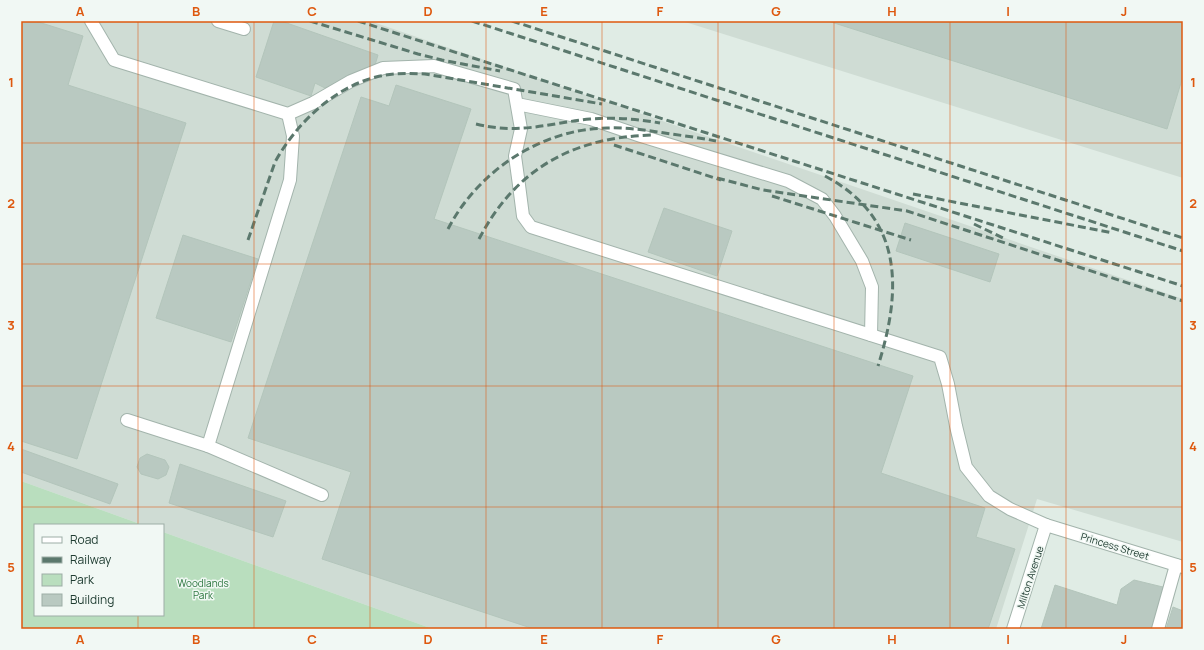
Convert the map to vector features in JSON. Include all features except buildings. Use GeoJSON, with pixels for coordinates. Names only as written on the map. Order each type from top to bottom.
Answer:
{"type":"FeatureCollection","features":[{"type":"Feature","properties":{"kind":"street"},"geometry":{"type":"LineString","coordinates":[[91,21],[114,60],[288,114],[351,82],[384,68],[434,66],[514,89],[516,104],[521,129],[515,156],[523,216],[531,227],[871,335],[872,287],[870,280],[862,261],[835,216],[822,199],[788,181],[641,136],[591,119],[516,104]]}},
{"type":"Feature","properties":{"kind":"street"},"geometry":{"type":"LineString","coordinates":[[218,21],[244,29]]}},
{"type":"Feature","properties":{"kind":"street"},"geometry":{"type":"LineString","coordinates":[[208,446],[290,180],[293,136],[288,114]]}},
{"type":"Feature","properties":{"kind":"street","name":"Princess Street"},"geometry":{"type":"LineString","coordinates":[[871,335],[940,357],[948,384],[966,467],[990,496],[1010,509],[1046,525],[1180,566]]}},
{"type":"Feature","properties":{"kind":"street"},"geometry":{"type":"LineString","coordinates":[[127,420],[208,446],[322,495]]}},
{"type":"Feature","properties":{"kind":"street","name":"Milton Avenue"},"geometry":{"type":"LineString","coordinates":[[1013,629],[1046,525]]}},
{"type":"Feature","properties":{"kind":"street"},"geometry":{"type":"LineString","coordinates":[[1158,629],[1180,566]]}},
{"type":"Feature","properties":{"kind":"shaded area"},"geometry":{"type":"Polygon","coordinates":[[[21,21],[370,21],[1183,299],[1183,542],[1037,499],[996,629],[433,629],[164,532],[164,524],[140,524],[21,481],[21,21]]]}},
{"type":"Feature","properties":{"kind":"shaded area"},"geometry":{"type":"Polygon","coordinates":[[[682,21],[1183,21],[1183,178],[682,21]]]}},
{"type":"Feature","properties":{"kind":"green space","name":"Woodlands Park"},"geometry":{"type":"Polygon","coordinates":[[[21,481],[140,524],[34,524],[34,616],[164,616],[164,532],[433,629],[21,629],[21,481]]]}},
{"type":"Feature","properties":{"kind":"railway"},"geometry":{"type":"LineString","coordinates":[[310,21],[418,54],[500,71]]}},
{"type":"Feature","properties":{"kind":"railway"},"geometry":{"type":"LineString","coordinates":[[358,21],[1183,286]]}},
{"type":"Feature","properties":{"kind":"railway"},"geometry":{"type":"LineString","coordinates":[[472,21],[1183,251]]}},
{"type":"Feature","properties":{"kind":"railway"},"geometry":{"type":"LineString","coordinates":[[512,21],[1183,238]]}},
{"type":"Feature","properties":{"kind":"railway"},"geometry":{"type":"LineString","coordinates":[[248,240],[275,162],[284,148],[294,134],[317,109],[345,90],[360,82],[388,75],[406,73],[425,74],[602,104]]}},
{"type":"Feature","properties":{"kind":"railway"},"geometry":{"type":"LineString","coordinates":[[476,124],[492,127],[520,128],[608,118],[634,119],[660,123]]}},
{"type":"Feature","properties":{"kind":"railway"},"geometry":{"type":"LineString","coordinates":[[448,229],[461,208],[476,189],[494,172],[514,157],[536,145],[559,136],[582,130],[623,128],[716,141]]}},
{"type":"Feature","properties":{"kind":"railway"},"geometry":{"type":"LineString","coordinates":[[479,239],[494,214],[511,193],[529,175],[550,161],[573,150],[598,142],[624,137],[653,135]]}},
{"type":"Feature","properties":{"kind":"railway"},"geometry":{"type":"LineString","coordinates":[[614,145],[721,180]]}},
{"type":"Feature","properties":{"kind":"railway"},"geometry":{"type":"LineString","coordinates":[[825,176],[851,193],[870,213],[883,235],[890,258],[893,284],[891,310],[886,338],[878,366]]}},
{"type":"Feature","properties":{"kind":"railway"},"geometry":{"type":"LineString","coordinates":[[717,178],[763,190],[907,211],[1183,301]]}},
{"type":"Feature","properties":{"kind":"railway"},"geometry":{"type":"LineString","coordinates":[[913,194],[1113,233]]}},
{"type":"Feature","properties":{"kind":"railway"},"geometry":{"type":"LineString","coordinates":[[772,196],[911,240]]}},
{"type":"Feature","properties":{"kind":"railway"},"geometry":{"type":"LineString","coordinates":[[974,224],[1005,239]]}}]}
